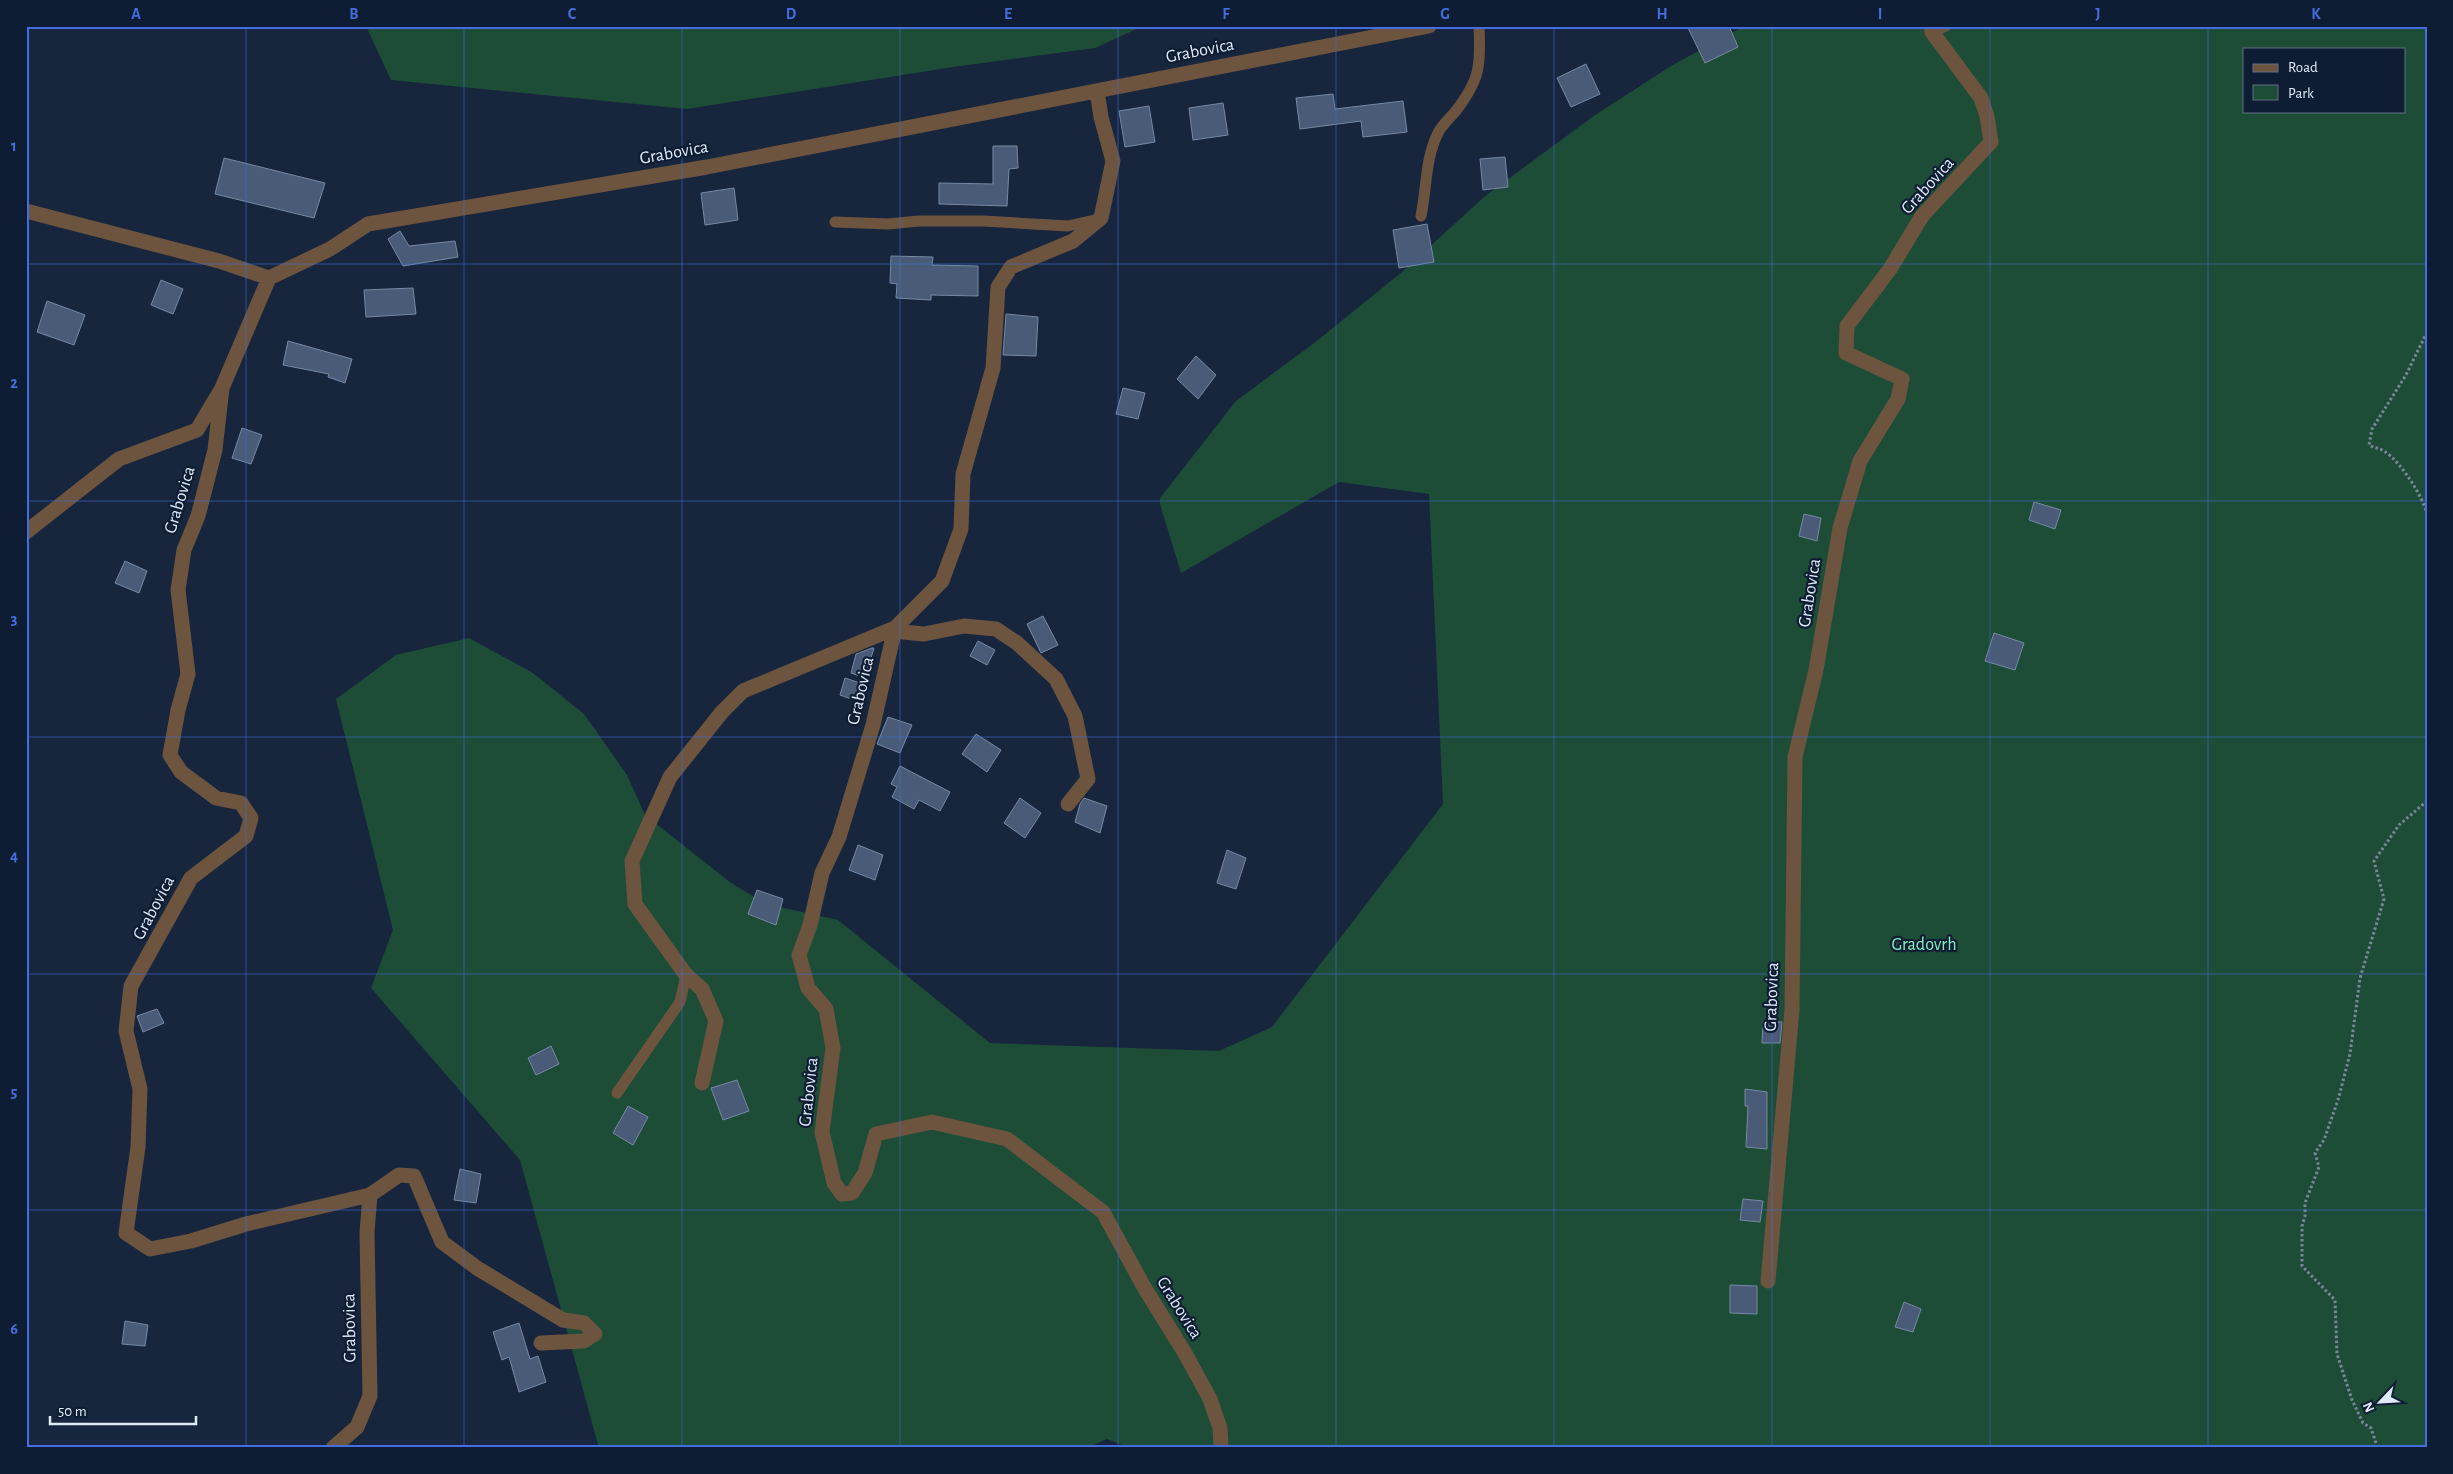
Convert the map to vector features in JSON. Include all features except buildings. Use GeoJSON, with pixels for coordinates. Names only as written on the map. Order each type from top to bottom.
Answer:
{"type":"FeatureCollection","features":[{"type":"Feature","properties":{"kind":"street","name":"Grabovica"},"geometry":{"type":"LineString","coordinates":[[26,532],[119,459],[197,430],[222,388],[269,278],[330,249],[368,224],[707,167],[1429,26]]}},
{"type":"Feature","properties":{"kind":"street","name":"Grabovica"},"geometry":{"type":"LineString","coordinates":[[1768,1280],[1792,1010],[1795,757],[1816,670],[1840,528],[1860,461],[1898,399],[1902,379],[1846,353],[1847,326],[1890,269],[1922,216],[1991,142],[1987,116],[1981,98],[1931,29]]}},
{"type":"Feature","properties":{"kind":"street"},"geometry":{"type":"LineString","coordinates":[[1097,91],[1101,117],[1113,161],[1101,218]]}},
{"type":"Feature","properties":{"kind":"street"},"geometry":{"type":"LineString","coordinates":[[26,211],[220,261],[269,278]]}},
{"type":"Feature","properties":{"kind":"street","name":"Grabovica"},"geometry":{"type":"LineString","coordinates":[[702,1083],[716,1020],[702,989],[686,974],[635,904],[632,861],[670,777],[722,712],[743,691],[895,628],[942,581],[961,529],[963,474],[992,368],[998,287],[1011,266],[1073,242],[1101,218]]}},
{"type":"Feature","properties":{"kind":"street","name":"Grabovica"},"geometry":{"type":"LineString","coordinates":[[222,388],[215,450],[198,516],[184,550],[179,582],[181,631],[188,674],[178,710],[170,755],[181,772],[216,798],[241,803],[251,818],[246,836],[191,878],[131,986],[126,1031],[140,1089],[138,1147],[126,1233],[150,1249],[191,1241],[246,1224],[370,1195],[399,1175],[414,1176],[442,1242],[477,1268],[538,1306],[562,1320],[584,1322],[595,1334],[584,1341],[541,1343]]}},
{"type":"Feature","properties":{"kind":"street"},"geometry":{"type":"LineString","coordinates":[[895,628],[903,632],[924,634],[964,626],[996,629],[1017,643],[1056,680],[1075,716],[1088,779],[1068,804]]}},
{"type":"Feature","properties":{"kind":"street","name":"Grabovica"},"geometry":{"type":"LineString","coordinates":[[895,628],[873,725],[839,837],[822,873],[810,925],[799,955],[808,988],[826,1009],[833,1048],[822,1132],[834,1183],[842,1194],[852,1193],[865,1173],[876,1134],[932,1122],[1007,1139],[1103,1212],[1144,1288],[1186,1356],[1210,1400],[1220,1428],[1221,1448]]}},
{"type":"Feature","properties":{"kind":"street","name":"Grabovica"},"geometry":{"type":"LineString","coordinates":[[334,1448],[358,1427],[370,1396],[367,1232],[370,1195]]}},
{"type":"Feature","properties":{"kind":"lane"},"geometry":{"type":"LineString","coordinates":[[1421,216],[1427,190],[1427,163],[1438,132],[1471,89],[1479,71],[1479,26]]}},
{"type":"Feature","properties":{"kind":"lane"},"geometry":{"type":"LineString","coordinates":[[1931,29],[1946,26]]}},
{"type":"Feature","properties":{"kind":"lane"},"geometry":{"type":"LineString","coordinates":[[835,222],[888,224],[919,221],[983,221],[1068,226],[1101,218]]}},
{"type":"Feature","properties":{"kind":"lane"},"geometry":{"type":"LineString","coordinates":[[617,1093],[680,1002],[686,974]]}},
{"type":"Feature","properties":{"kind":"path"},"geometry":{"type":"LineString","coordinates":[[2427,332],[2417,356],[2372,430],[2369,444],[2385,452],[2404,472],[2424,504],[2427,514]]}},
{"type":"Feature","properties":{"kind":"path"},"geometry":{"type":"LineString","coordinates":[[2376,1448],[2371,1428],[2363,1423],[2352,1400],[2337,1354],[2334,1300],[2302,1266],[2302,1226],[2305,1216],[2305,1203],[2319,1167],[2315,1153],[2324,1140],[2331,1124],[2347,1068],[2360,978],[2384,899],[2374,861],[2399,825],[2427,801]]}},
{"type":"Feature","properties":{"kind":"green space"},"geometry":{"type":"Polygon","coordinates":[[[366,26],[1143,26],[1095,48],[953,67],[687,109],[391,80],[366,26]]]}},
{"type":"Feature","properties":{"kind":"green space","name":"Gradovrh"},"geometry":{"type":"Polygon","coordinates":[[[1744,26],[2427,26],[2427,1448],[1130,1448],[1107,1439],[1087,1448],[599,1448],[520,1160],[371,988],[393,930],[336,699],[396,655],[469,638],[533,673],[584,714],[627,775],[645,815],[731,883],[766,904],[838,920],[990,1043],[1219,1051],[1272,1027],[1443,804],[1429,494],[1339,482],[1181,573],[1160,504],[1160,498],[1236,401],[1313,344],[1402,272],[1484,197],[1595,115],[1671,66],[1744,26]]]}}]}
